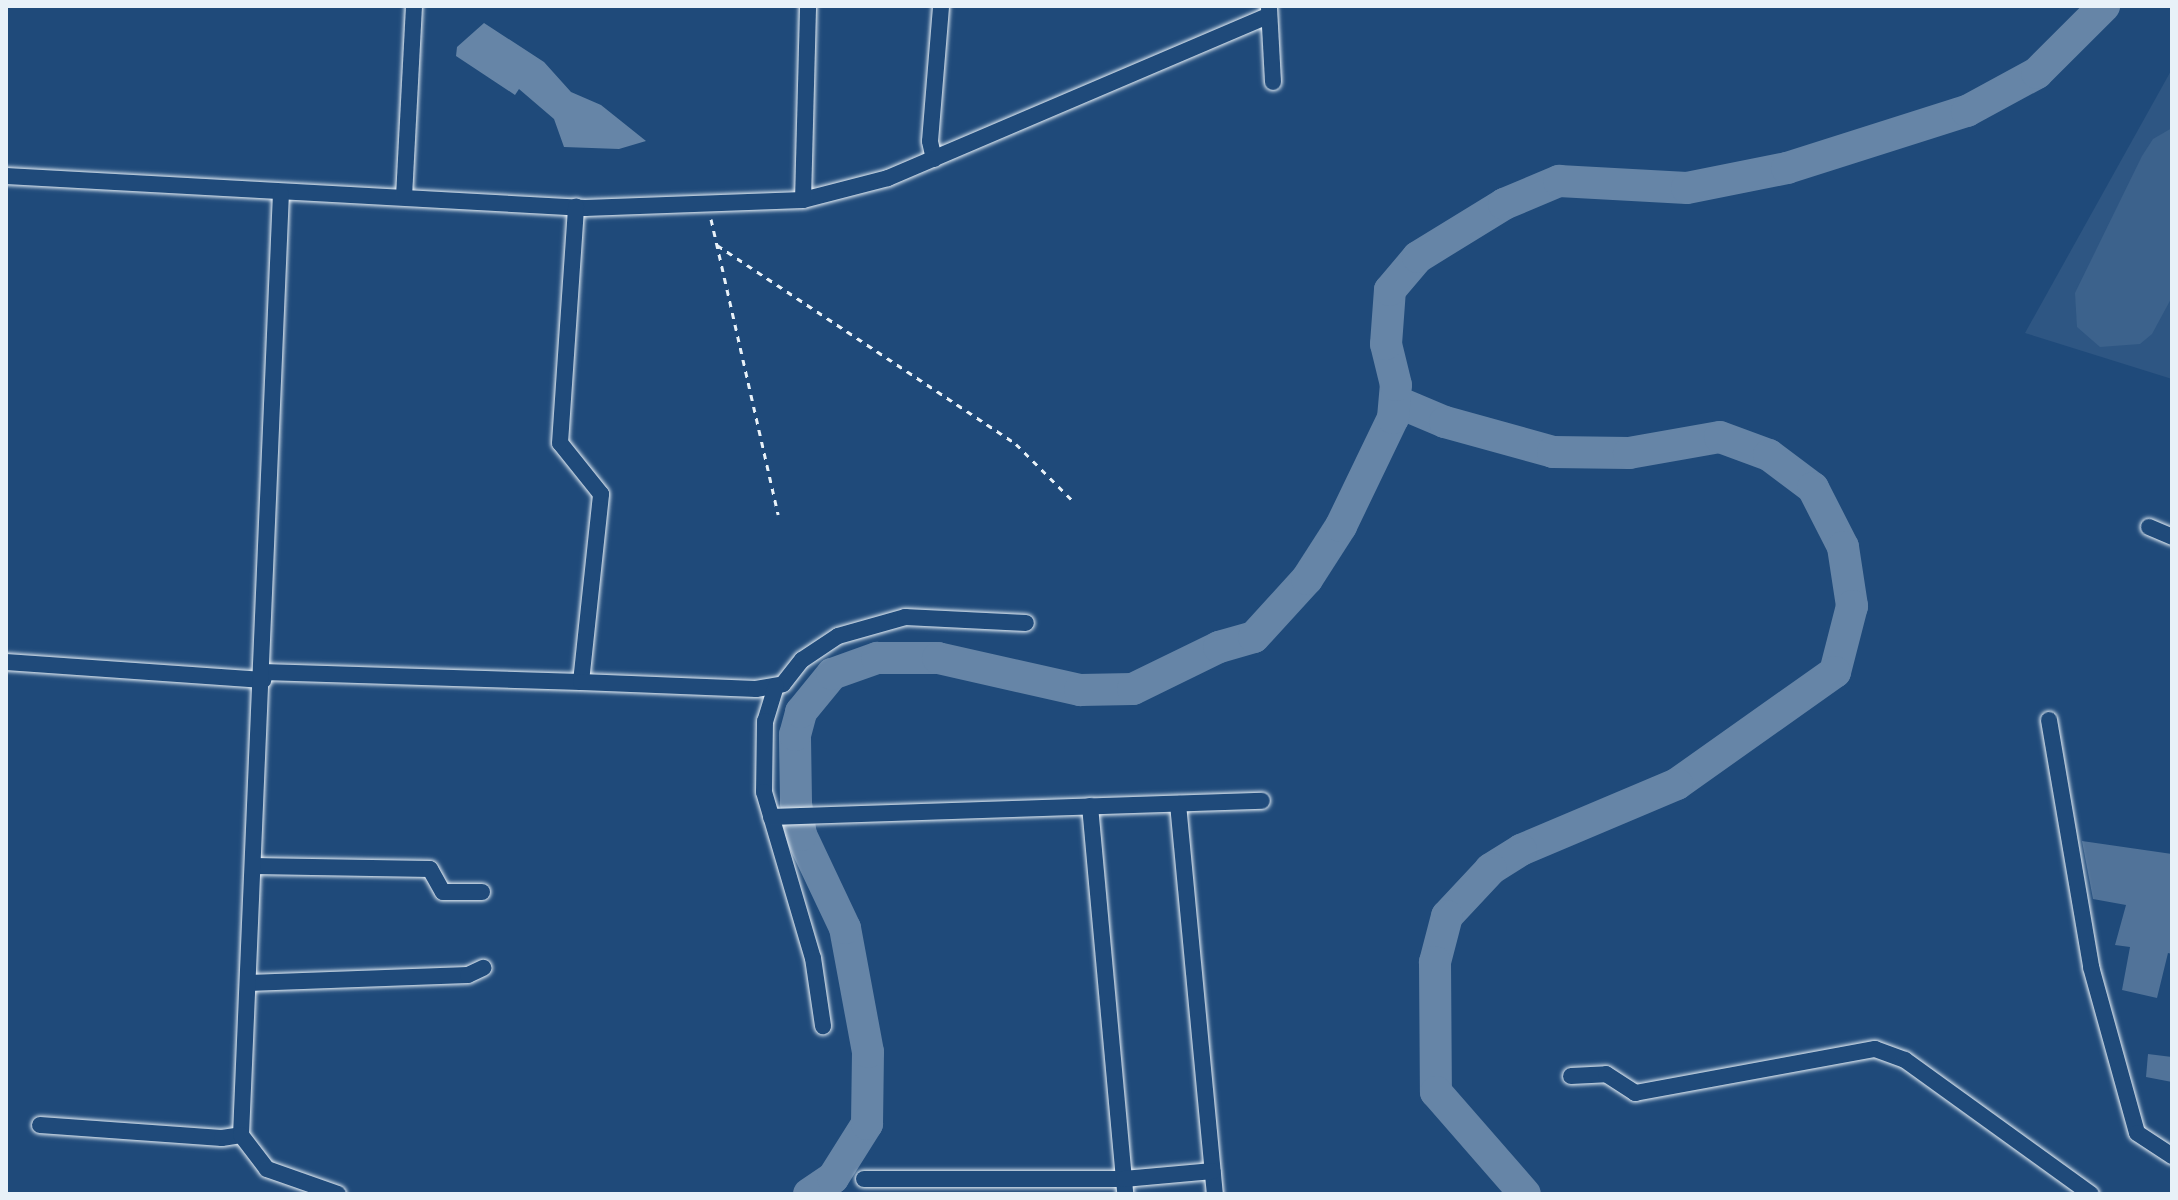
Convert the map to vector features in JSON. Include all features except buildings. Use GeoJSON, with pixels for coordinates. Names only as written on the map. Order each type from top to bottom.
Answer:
{"type":"FeatureCollection","features":[{"type":"Feature","properties":{"kind":"street"},"geometry":{"type":"LineString","coordinates":[[404,197],[414,6]]}},
{"type":"Feature","properties":{"kind":"street"},"geometry":{"type":"LineString","coordinates":[[803,200],[808,6]]}},
{"type":"Feature","properties":{"kind":"street"},"geometry":{"type":"LineString","coordinates":[[934,159],[930,141],[941,6]]}},
{"type":"Feature","properties":{"kind":"street"},"geometry":{"type":"LineString","coordinates":[[6,176],[281,194],[404,197],[576,207],[706,200],[803,200],[934,159],[1268,11],[1273,82]]}},
{"type":"Feature","properties":{"kind":"street"},"geometry":{"type":"LineString","coordinates":[[281,194],[263,676],[241,1135],[267,1169],[338,1194]]}},
{"type":"Feature","properties":{"kind":"street"},"geometry":{"type":"LineString","coordinates":[[576,207],[560,443],[601,494],[581,682]]}},
{"type":"Feature","properties":{"kind":"street"},"geometry":{"type":"LineString","coordinates":[[2149,527],[2172,537]]}},
{"type":"Feature","properties":{"kind":"street"},"geometry":{"type":"LineString","coordinates":[[823,1026],[813,958],[764,792],[765,721],[776,686],[838,636],[905,617],[1026,623]]}},
{"type":"Feature","properties":{"kind":"street"},"geometry":{"type":"LineString","coordinates":[[6,662],[263,676],[581,682],[700,689],[776,686]]}},
{"type":"Feature","properties":{"kind":"street"},"geometry":{"type":"LineString","coordinates":[[2049,720],[2091,967],[2137,1133],[2172,1156]]}},
{"type":"Feature","properties":{"kind":"street"},"geometry":{"type":"LineString","coordinates":[[771,817],[1262,801]]}},
{"type":"Feature","properties":{"kind":"street"},"geometry":{"type":"LineString","coordinates":[[1178,804],[1215,1194]]}},
{"type":"Feature","properties":{"kind":"street"},"geometry":{"type":"LineString","coordinates":[[1090,806],[1124,1187]]}},
{"type":"Feature","properties":{"kind":"street"},"geometry":{"type":"LineString","coordinates":[[254,866],[430,869],[443,892],[482,892]]}},
{"type":"Feature","properties":{"kind":"street"},"geometry":{"type":"LineString","coordinates":[[248,983],[468,975],[483,968]]}},
{"type":"Feature","properties":{"kind":"street"},"geometry":{"type":"LineString","coordinates":[[1571,1076],[1606,1074],[1635,1093],[1875,1049],[1905,1060],[2091,1194]]}},
{"type":"Feature","properties":{"kind":"street"},"geometry":{"type":"LineString","coordinates":[[40,1125],[222,1138],[241,1135]]}},
{"type":"Feature","properties":{"kind":"street"},"geometry":{"type":"LineString","coordinates":[[864,1179],[1124,1187],[1213,1171]]}},
{"type":"Feature","properties":{"kind":"path"},"geometry":{"type":"LineString","coordinates":[[706,200],[778,515]]}},
{"type":"Feature","properties":{"kind":"path"},"geometry":{"type":"LineString","coordinates":[[717,245],[1016,444],[1074,502]]}},
{"type":"Feature","properties":{"kind":"shaded area"},"geometry":{"type":"Polygon","coordinates":[[[484,23],[544,62],[571,92],[601,105],[646,141],[619,149],[564,147],[554,119],[519,89],[515,95],[456,56],[457,47],[484,23]]]}},
{"type":"Feature","properties":{"kind":"shaded area"},"geometry":{"type":"Polygon","coordinates":[[[2172,69],[2172,379],[2025,333],[2172,69]]]}},
{"type":"Feature","properties":{"kind":"shaded area"},"geometry":{"type":"Polygon","coordinates":[[[2172,128],[2172,297],[2152,334],[2140,344],[2100,347],[2077,327],[2075,293],[2142,156],[2153,139],[2172,128]]]}},
{"type":"Feature","properties":{"kind":"waterway"},"geometry":{"type":"LineString","coordinates":[[809,1194],[833,1178],[867,1124],[868,1052],[845,928],[801,835],[796,802],[795,735],[801,712],[832,674],[877,658],[938,658],[1080,690],[1133,689],[1219,647],[1254,637],[1307,579],[1341,526],[1393,418],[1396,385],[1386,344],[1390,290],[1418,257],[1504,204],[1559,181],[1687,188],[1787,168],[1967,111],[2037,73],[2104,6]]}},
{"type":"Feature","properties":{"kind":"waterway"},"geometry":{"type":"LineString","coordinates":[[1395,401],[1445,422],[1553,452],[1629,453],[1720,437],[1769,455],[1813,488],[1843,547],[1852,606],[1835,672],[1677,784],[1521,850],[1491,869],[1447,916],[1435,962],[1436,1092],[1525,1194]]}}]}
